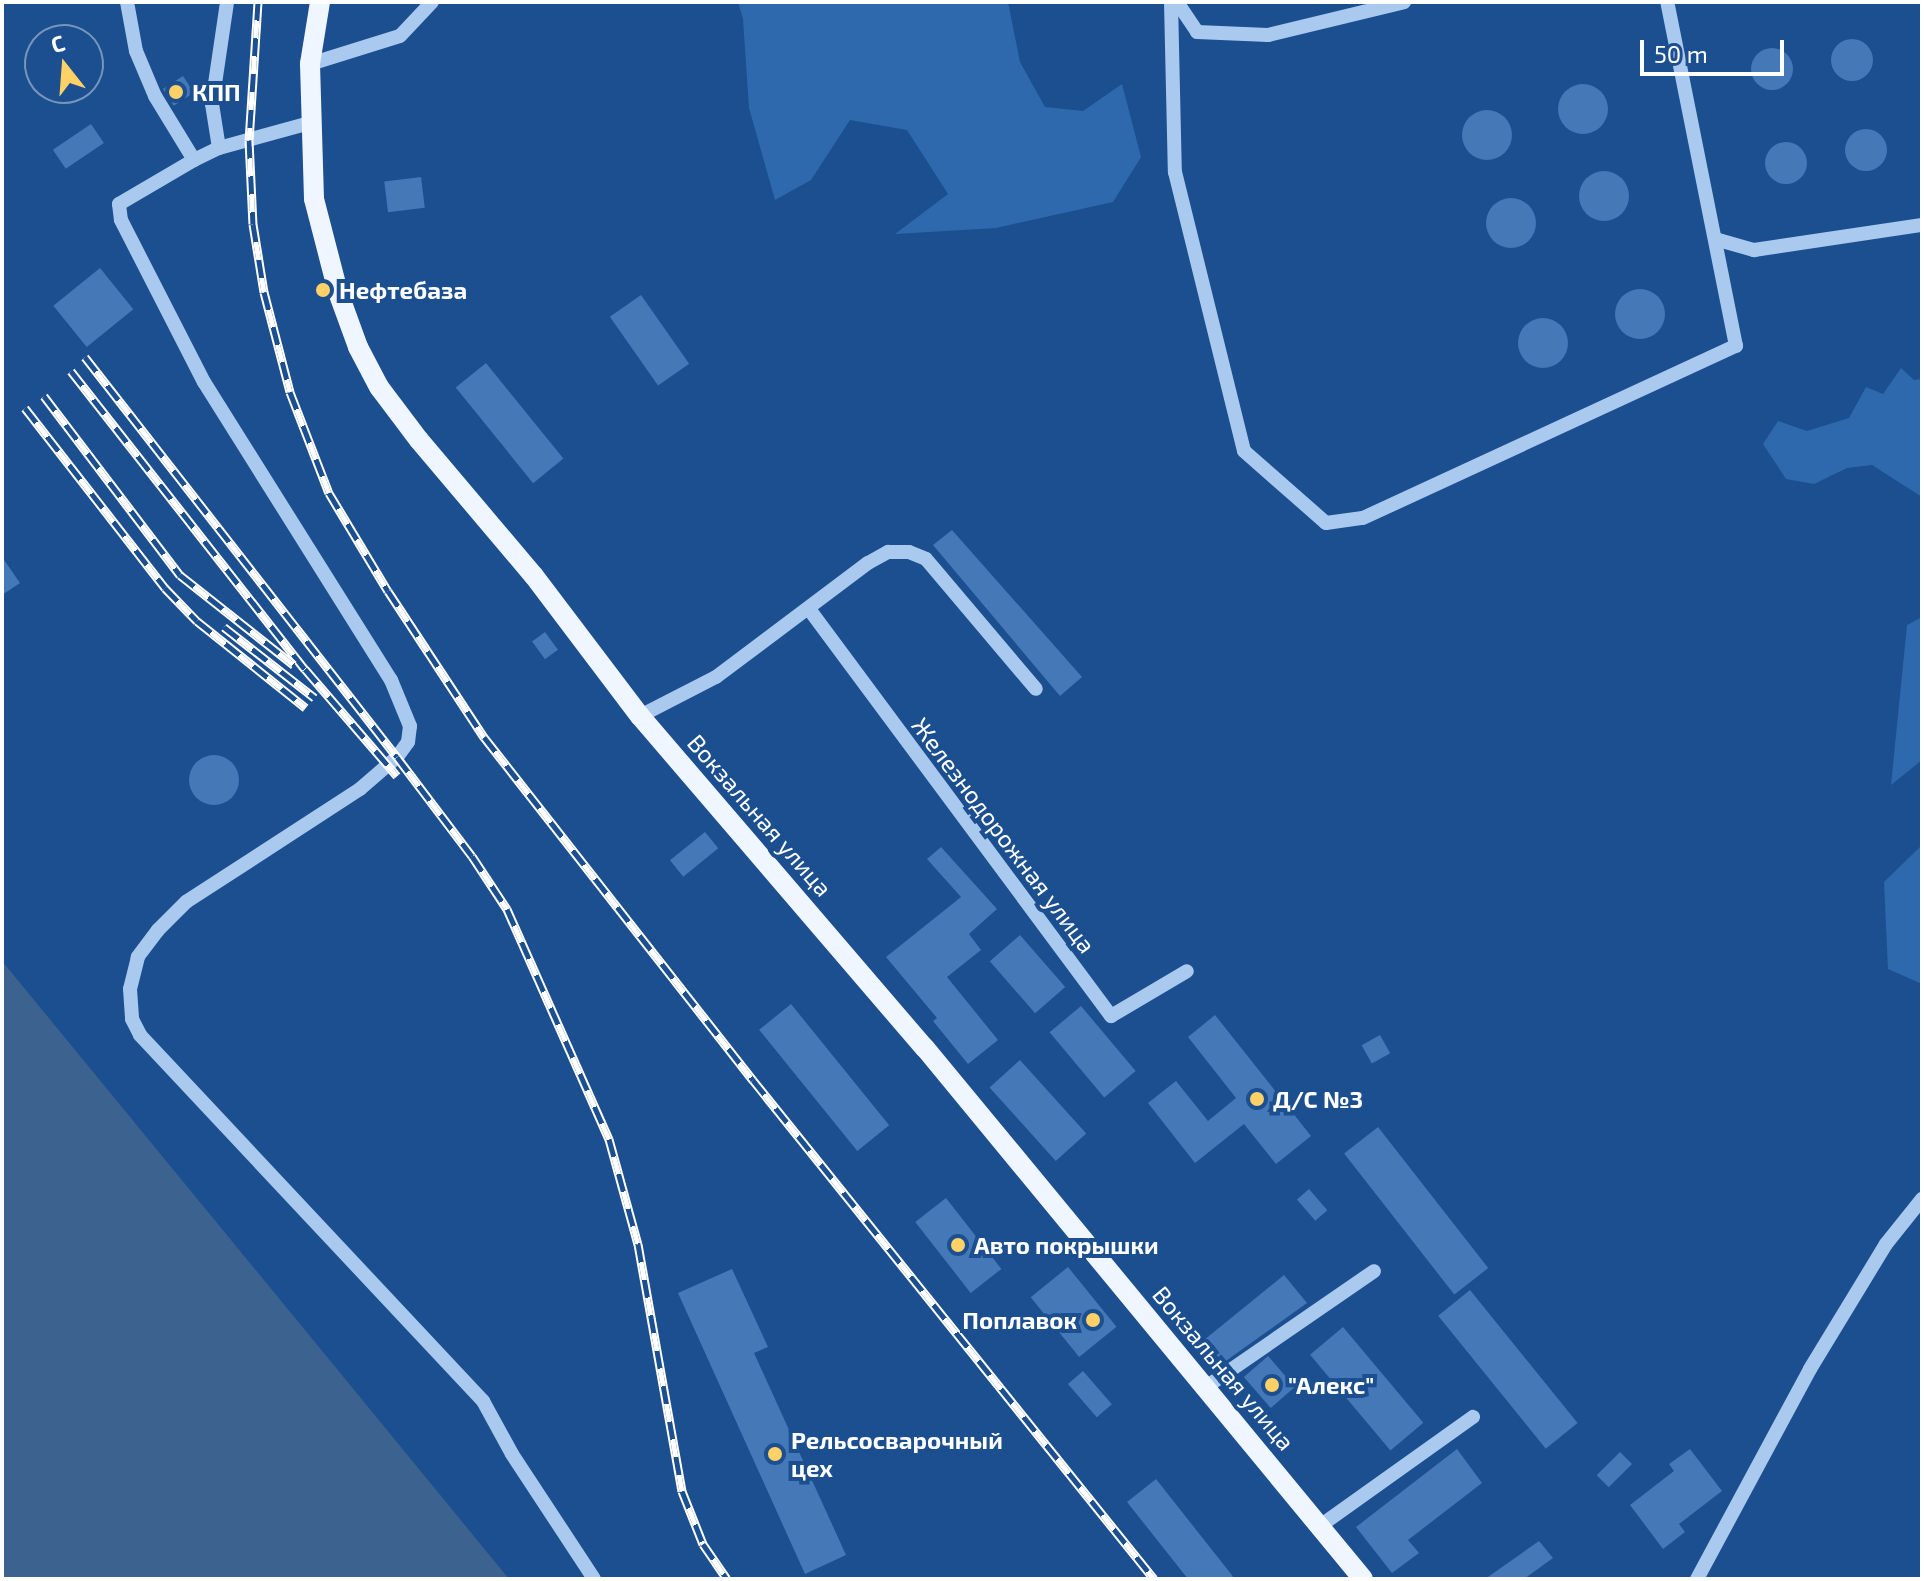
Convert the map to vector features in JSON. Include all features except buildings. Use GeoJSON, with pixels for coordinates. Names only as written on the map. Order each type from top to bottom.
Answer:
{"type":"FeatureCollection","features":[{"type":"Feature","properties":{"kind":"main road","name":"Вокзальная улица"},"geometry":{"type":"LineString","coordinates":[[320,2],[310,64],[314,199],[326,250],[358,347],[379,387],[419,440],[534,576],[640,716],[925,1048],[1363,1579]]}},
{"type":"Feature","properties":{"kind":"street"},"geometry":{"type":"LineString","coordinates":[[127,2],[136,51],[150,85],[194,160]]}},
{"type":"Feature","properties":{"kind":"street"},"geometry":{"type":"LineString","coordinates":[[219,148],[212,104],[227,2]]}},
{"type":"Feature","properties":{"kind":"street"},"geometry":{"type":"LineString","coordinates":[[310,64],[400,36],[432,2]]}},
{"type":"Feature","properties":{"kind":"street"},"geometry":{"type":"LineString","coordinates":[[1174,2],[1197,32],[1268,35],[1404,2]]}},
{"type":"Feature","properties":{"kind":"street"},"geometry":{"type":"LineString","coordinates":[[1174,2],[1175,172],[1244,451],[1326,523],[1363,518],[1736,346],[1667,2]]}},
{"type":"Feature","properties":{"kind":"street"},"geometry":{"type":"LineString","coordinates":[[310,123],[219,148],[194,160],[119,204],[121,220],[204,382],[391,680],[410,726],[408,742],[360,789],[186,902],[158,930],[138,957],[130,989],[132,1019],[140,1035],[483,1401],[512,1454],[594,1579]]}},
{"type":"Feature","properties":{"kind":"street"},"geometry":{"type":"LineString","coordinates":[[1715,239],[1754,250],[1922,225]]}},
{"type":"Feature","properties":{"kind":"street"},"geometry":{"type":"LineString","coordinates":[[640,716],[716,677],[868,563],[888,552],[909,552],[926,559],[1036,689]]}},
{"type":"Feature","properties":{"kind":"street","name":"Железнодорожная улица"},"geometry":{"type":"LineString","coordinates":[[809,609],[1111,1016],[1187,971]]}},
{"type":"Feature","properties":{"kind":"street"},"geometry":{"type":"LineString","coordinates":[[1697,1579],[1810,1369],[1886,1244],[1922,1199]]}},
{"type":"Feature","properties":{"kind":"street"},"geometry":{"type":"LineString","coordinates":[[1206,1387],[1374,1271]]}},
{"type":"Feature","properties":{"kind":"street"},"geometry":{"type":"LineString","coordinates":[[1320,1526],[1473,1417]]}},
{"type":"Feature","properties":{"kind":"shaded area"},"geometry":{"type":"Polygon","coordinates":[[[738,2],[1008,2],[1020,62],[1045,107],[1083,111],[1122,84],[1141,157],[1113,202],[996,228],[895,234],[948,194],[907,130],[850,120],[811,180],[775,200],[749,108],[743,19],[738,2]]]}},
{"type":"Feature","properties":{"kind":"shaded area"},"geometry":{"type":"Polygon","coordinates":[[[1901,368],[1914,380],[1922,379],[1922,497],[1872,465],[1847,468],[1814,484],[1786,479],[1763,444],[1778,421],[1807,431],[1849,418],[1866,387],[1883,394],[1901,368]]]}},
{"type":"Feature","properties":{"kind":"shaded area"},"geometry":{"type":"Polygon","coordinates":[[[1922,617],[1922,760],[1891,785],[1907,625],[1922,617]]]}},
{"type":"Feature","properties":{"kind":"shaded area"},"geometry":{"type":"Polygon","coordinates":[[[1922,845],[1922,984],[1888,969],[1884,882],[1922,845]]]}},
{"type":"Feature","properties":{"kind":"shaded area"},"geometry":{"type":"Polygon","coordinates":[[[2,961],[346,1380],[509,1579],[2,1579],[2,961]]]}},
{"type":"Feature","properties":{"kind":"railway"},"geometry":{"type":"LineString","coordinates":[[258,2],[249,140],[253,224],[264,292],[290,392],[329,493],[388,591],[484,737],[753,1080],[1154,1579]]}},
{"type":"Feature","properties":{"kind":"railway"},"geometry":{"type":"LineString","coordinates":[[85,357],[397,757],[472,856],[507,909],[609,1139],[638,1244],[682,1491],[703,1544],[727,1579]]}},
{"type":"Feature","properties":{"kind":"railway"},"geometry":{"type":"LineString","coordinates":[[71,371],[305,669],[397,776]]}},
{"type":"Feature","properties":{"kind":"railway"},"geometry":{"type":"LineString","coordinates":[[44,396],[180,575],[294,665]]}},
{"type":"Feature","properties":{"kind":"railway"},"geometry":{"type":"LineString","coordinates":[[25,408],[165,588],[197,621],[306,708]]}},
{"type":"Feature","properties":{"kind":"railway"},"geometry":{"type":"LineString","coordinates":[[224,627],[315,698]]}},
{"type":"Feature","properties":{"kind":"place","name":"КПП"},"geometry":{"type":"Point","coordinates":[176,92]}},
{"type":"Feature","properties":{"kind":"place","name":"Нефтебаза"},"geometry":{"type":"Point","coordinates":[323,290]}},
{"type":"Feature","properties":{"kind":"place","name":"Д/С №3"},"geometry":{"type":"Point","coordinates":[1257,1099]}},
{"type":"Feature","properties":{"kind":"place","name":"Авто покрышки"},"geometry":{"type":"Point","coordinates":[958,1245]}},
{"type":"Feature","properties":{"kind":"place","name":"Поплавок"},"geometry":{"type":"Point","coordinates":[1093,1320]}},
{"type":"Feature","properties":{"kind":"place","name":"\"Алекс\""},"geometry":{"type":"Point","coordinates":[1272,1385]}},
{"type":"Feature","properties":{"kind":"place","name":"Рельсосварочный цех"},"geometry":{"type":"Point","coordinates":[775,1454]}}]}
